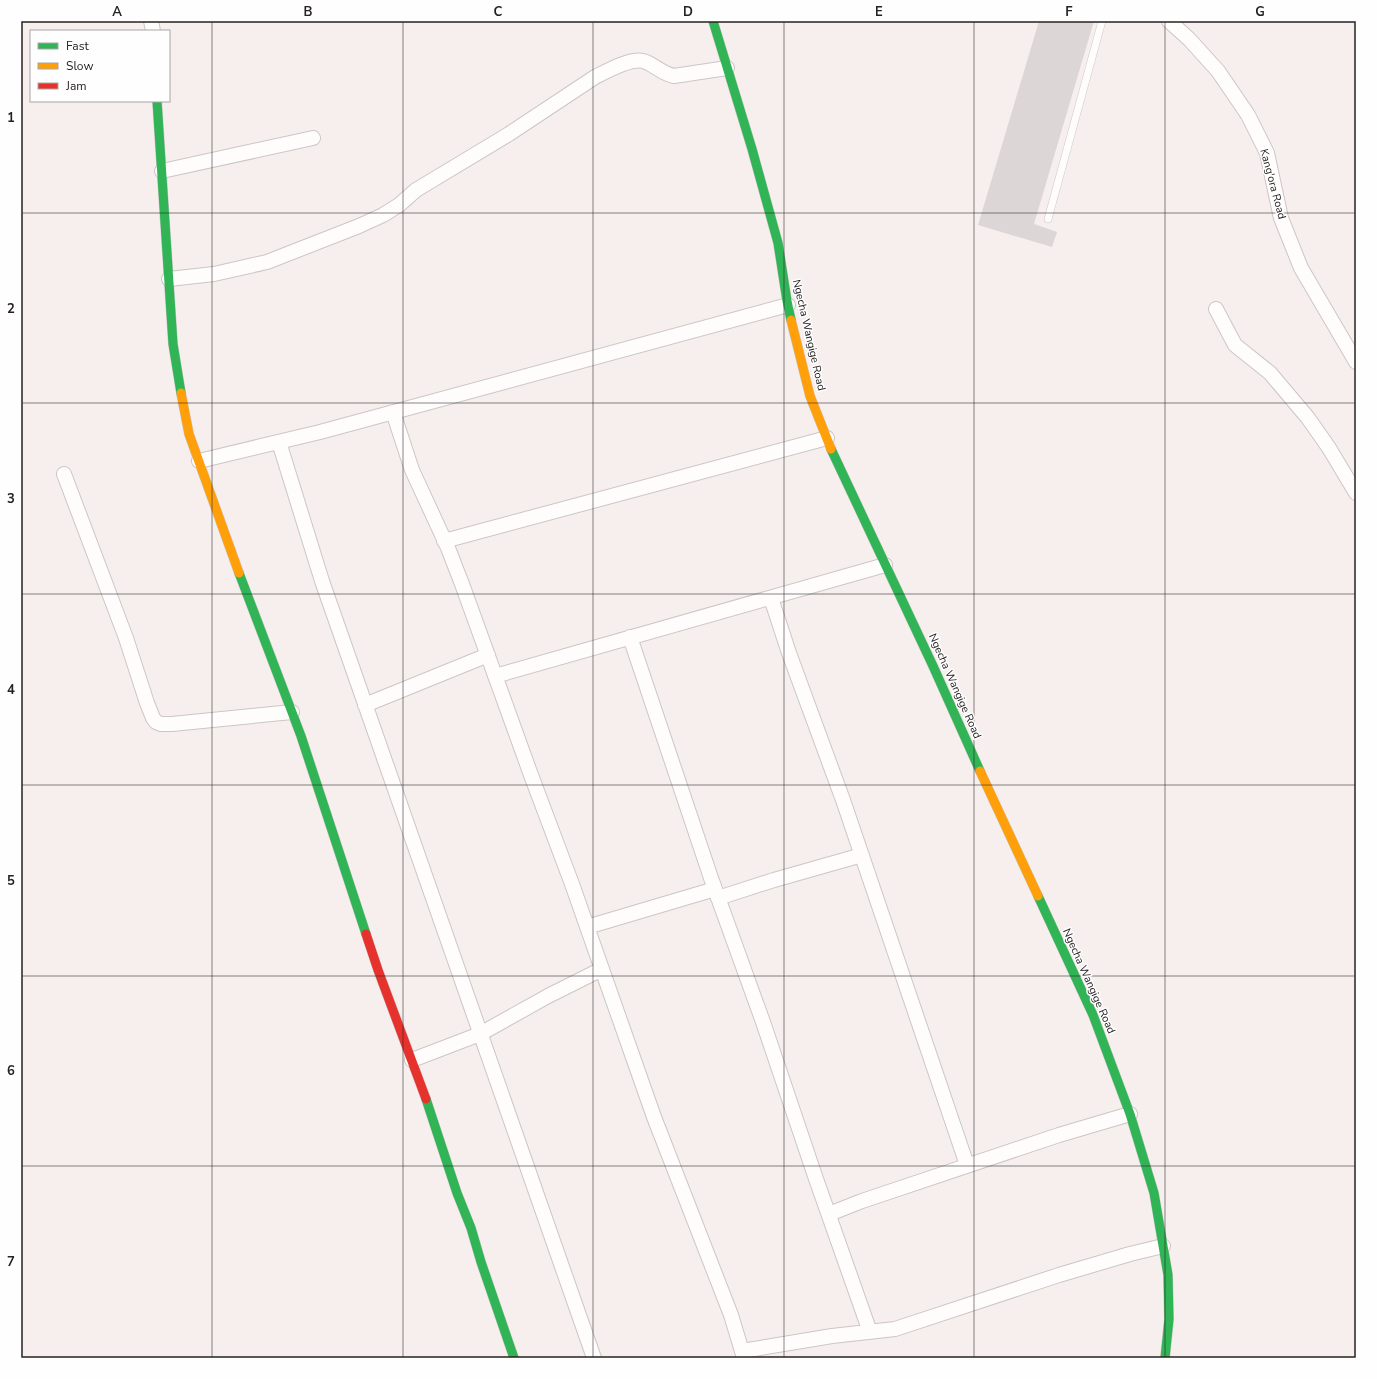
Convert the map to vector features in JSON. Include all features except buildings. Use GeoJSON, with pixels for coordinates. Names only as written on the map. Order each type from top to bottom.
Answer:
{"type":"FeatureCollection","features":[{"type":"Feature","properties":{"kind":"street","name":"Ngecha Wangige Road"},"geometry":{"type":"LineString","coordinates":[[713,21],[778,243],[788,305],[805,378],[826,438],[933,666],[998,812],[1093,1015],[1130,1114],[1154,1193],[1168,1276],[1169,1319],[1165,1358]]}},
{"type":"Feature","properties":{"kind":"street","name":"Kang'ora Road"},"geometry":{"type":"LineString","coordinates":[[1170,21],[1189,39],[1218,71],[1248,115],[1267,153],[1281,218],[1301,268],[1356,362]]}},
{"type":"Feature","properties":{"kind":"street"},"geometry":{"type":"LineString","coordinates":[[169,279],[214,274],[267,262],[383,215],[416,190],[509,134],[595,77],[632,61],[643,61],[666,74],[674,76],[727,68]]}},
{"type":"Feature","properties":{"kind":"street"},"geometry":{"type":"LineString","coordinates":[[157,102],[173,344],[182,401],[190,434],[219,519],[292,712],[333,831],[378,970],[412,1060],[457,1193],[471,1228],[483,1270],[514,1358]]}},
{"type":"Feature","properties":{"kind":"street"},"geometry":{"type":"LineString","coordinates":[[162,171],[313,138]]}},
{"type":"Feature","properties":{"kind":"street"},"geometry":{"type":"LineString","coordinates":[[199,461],[393,412],[788,305]]}},
{"type":"Feature","properties":{"kind":"street"},"geometry":{"type":"LineString","coordinates":[[1216,309],[1235,345],[1270,373],[1308,418],[1329,448],[1356,493]]}},
{"type":"Feature","properties":{"kind":"street"},"geometry":{"type":"LineString","coordinates":[[393,412],[412,470],[462,584],[587,927],[654,1117],[731,1315],[743,1354],[832,1336],[895,1329],[1059,1275],[1163,1246]]}},
{"type":"Feature","properties":{"kind":"street"},"geometry":{"type":"LineString","coordinates":[[444,540],[826,438]]}},
{"type":"Feature","properties":{"kind":"street"},"geometry":{"type":"LineString","coordinates":[[279,442],[322,581],[594,1358]]}},
{"type":"Feature","properties":{"kind":"street"},"geometry":{"type":"LineString","coordinates":[[64,474],[126,638],[147,703],[156,722],[161,724],[172,724],[292,712]]}},
{"type":"Feature","properties":{"kind":"street"},"geometry":{"type":"LineString","coordinates":[[495,676],[885,565]]}},
{"type":"Feature","properties":{"kind":"street"},"geometry":{"type":"LineString","coordinates":[[771,598],[789,653],[862,855],[967,1165]]}},
{"type":"Feature","properties":{"kind":"street"},"geometry":{"type":"LineString","coordinates":[[630,637],[717,893],[764,1022],[870,1332]]}},
{"type":"Feature","properties":{"kind":"street"},"geometry":{"type":"LineString","coordinates":[[365,705],[488,655]]}},
{"type":"Feature","properties":{"kind":"street"},"geometry":{"type":"LineString","coordinates":[[587,927],[717,893],[774,880],[862,855]]}},
{"type":"Feature","properties":{"kind":"street"},"geometry":{"type":"LineString","coordinates":[[412,1060],[480,1034],[548,996],[602,969]]}},
{"type":"Feature","properties":{"kind":"street"},"geometry":{"type":"LineString","coordinates":[[829,1214],[862,1201],[967,1165],[1130,1114]]}},
{"type":"Feature","properties":{"kind":"lane"},"geometry":{"type":"LineString","coordinates":[[1048,219],[1102,21]]}},
{"type":"Feature","properties":{"kind":"traffic: fast"},"geometry":{"type":"LineString","coordinates":[[713,21],[752,149],[778,243],[791,320]]}},
{"type":"Feature","properties":{"kind":"traffic: fast"},"geometry":{"type":"LineString","coordinates":[[157,102],[173,344],[181,393]]}},
{"type":"Feature","properties":{"kind":"traffic: fast"},"geometry":{"type":"LineString","coordinates":[[831,449],[933,666],[980,771]]}},
{"type":"Feature","properties":{"kind":"traffic: fast"},"geometry":{"type":"LineString","coordinates":[[239,573],[301,736],[366,934]]}},
{"type":"Feature","properties":{"kind":"traffic: fast"},"geometry":{"type":"LineString","coordinates":[[1038,896],[1093,1015],[1130,1114],[1154,1193],[1168,1275],[1169,1319],[1165,1358]]}},
{"type":"Feature","properties":{"kind":"traffic: fast"},"geometry":{"type":"LineString","coordinates":[[426,1099],[514,1358]]}},
{"type":"Feature","properties":{"kind":"traffic: slow"},"geometry":{"type":"LineString","coordinates":[[791,320],[810,396],[831,449]]}},
{"type":"Feature","properties":{"kind":"traffic: slow"},"geometry":{"type":"LineString","coordinates":[[181,393],[189,434],[239,573]]}},
{"type":"Feature","properties":{"kind":"traffic: slow"},"geometry":{"type":"LineString","coordinates":[[980,771],[1038,896]]}},
{"type":"Feature","properties":{"kind":"traffic: jam"},"geometry":{"type":"LineString","coordinates":[[366,934],[426,1099]]}}]}
